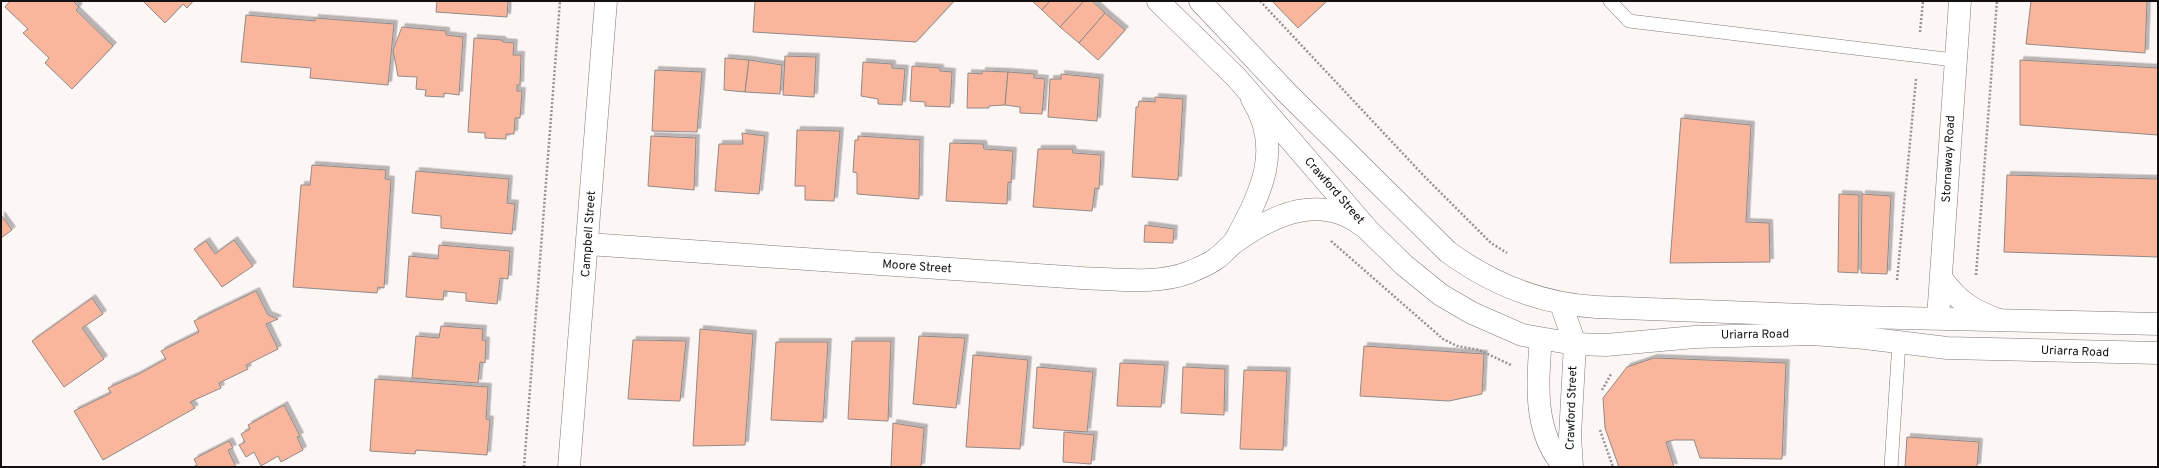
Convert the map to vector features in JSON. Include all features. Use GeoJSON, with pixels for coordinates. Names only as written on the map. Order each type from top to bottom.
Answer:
{"type":"FeatureCollection","features":[{"type":"Feature","properties":{"kind":"main road","name":"Campbell Street"},"geometry":{"type":"LineString","coordinates":[[570,467],[606,1]]}},
{"type":"Feature","properties":{"kind":"main road","name":"Crawford Street"},"geometry":{"type":"LineString","coordinates":[[1158,1],[1236,77],[1369,231],[1409,270],[1441,295],[1509,330],[1541,339]]}},
{"type":"Feature","properties":{"kind":"main road"},"geometry":{"type":"LineString","coordinates":[[1200,1],[1287,94],[1448,252],[1498,282],[1528,295],[1561,304]]}},
{"type":"Feature","properties":{"kind":"main road","name":"Stornaway Road"},"geometry":{"type":"LineString","coordinates":[[1938,318],[1942,279],[1954,60],[1960,1]]}},
{"type":"Feature","properties":{"kind":"main road","name":"Moore Street"},"geometry":{"type":"LineString","coordinates":[[1235,242],[1259,195],[1265,177],[1267,155],[1267,141],[1260,115],[1248,93],[1236,77]]}},
{"type":"Feature","properties":{"kind":"main road","name":"Moore Street"},"geometry":{"type":"LineString","coordinates":[[588,244],[1133,280],[1160,280],[1190,272],[1217,258],[1235,242],[1283,215],[1312,209],[1342,212],[1350,216],[1369,231]]}},
{"type":"Feature","properties":{"kind":"main road","name":"Uriarra Road"},"geometry":{"type":"LineString","coordinates":[[1942,279],[1956,296],[1967,306],[1999,320]]}},
{"type":"Feature","properties":{"kind":"main road","name":"Crawford Street"},"geometry":{"type":"LineString","coordinates":[[1561,304],[1541,339],[1540,398],[1543,427],[1551,449],[1565,467]]}},
{"type":"Feature","properties":{"kind":"main road","name":"Crawford Street"},"geometry":{"type":"LineString","coordinates":[[1561,304],[1575,344],[1570,436],[1572,467]]}},
{"type":"Feature","properties":{"kind":"main road","name":"Uriarra Road"},"geometry":{"type":"LineString","coordinates":[[1561,304],[1704,312],[2158,324]]}},
{"type":"Feature","properties":{"kind":"main road"},"geometry":{"type":"LineString","coordinates":[[1938,318],[1951,335],[1968,348]]}},
{"type":"Feature","properties":{"kind":"main road","name":"Uriarra Road"},"geometry":{"type":"LineString","coordinates":[[1541,339],[1575,344],[1606,345],[1695,337],[1769,334],[1836,336],[1968,348],[2158,353]]}},
{"type":"Feature","properties":{"kind":"lane"},"geometry":{"type":"LineString","coordinates":[[1610,1],[1629,21],[1954,60]]}},
{"type":"Feature","properties":{"kind":"lane"},"geometry":{"type":"LineString","coordinates":[[1892,467],[1899,342]]}},
{"type":"Feature","properties":{"kind":"path"},"geometry":{"type":"LineString","coordinates":[[524,467],[560,1]]}},
{"type":"Feature","properties":{"kind":"path"},"geometry":{"type":"LineString","coordinates":[[1260,1],[1424,176],[1491,243],[1510,254]]}},
{"type":"Feature","properties":{"kind":"path"},"geometry":{"type":"LineString","coordinates":[[1897,280],[1923,1]]}},
{"type":"Feature","properties":{"kind":"path"},"geometry":{"type":"LineString","coordinates":[[1976,282],[1997,1]]}},
{"type":"Feature","properties":{"kind":"path"},"geometry":{"type":"LineString","coordinates":[[1600,396],[1607,378],[1612,373]]}},
{"type":"Feature","properties":{"kind":"path"},"geometry":{"type":"LineString","coordinates":[[1597,423],[1613,467]]}},
{"type":"Feature","properties":{"kind":"building"},"geometry":{"type":"Polygon","coordinates":[[[10,1],[73,1],[79,7],[76,10],[113,46],[72,89],[45,63],[49,58],[23,33],[28,29],[5,7],[10,1]]]}},
{"type":"Feature","properties":{"kind":"building"},"geometry":{"type":"Polygon","coordinates":[[[143,1],[193,1],[187,8],[183,4],[165,23],[143,1]]]}},
{"type":"Feature","properties":{"kind":"building"},"geometry":{"type":"Polygon","coordinates":[[[437,1],[508,1],[507,17],[436,12],[437,1]]]}},
{"type":"Feature","properties":{"kind":"building"},"geometry":{"type":"Polygon","coordinates":[[[755,1],[954,1],[916,42],[753,32],[755,1]]]}},
{"type":"Feature","properties":{"kind":"building"},"geometry":{"type":"Polygon","coordinates":[[[1032,1],[1050,1],[1042,10],[1032,1]]]}},
{"type":"Feature","properties":{"kind":"building"},"geometry":{"type":"Polygon","coordinates":[[[1050,1],[1084,1],[1060,27],[1042,10],[1050,1]]]}},
{"type":"Feature","properties":{"kind":"building"},"geometry":{"type":"Polygon","coordinates":[[[1084,1],[1092,1],[1105,13],[1079,43],[1060,27],[1084,1]]]}},
{"type":"Feature","properties":{"kind":"building"},"geometry":{"type":"Polygon","coordinates":[[[1272,1],[1327,1],[1298,28],[1272,1]]]}},
{"type":"Feature","properties":{"kind":"building"},"geometry":{"type":"Polygon","coordinates":[[[2031,1],[2147,1],[2145,53],[2026,44],[2031,1]]]}},
{"type":"Feature","properties":{"kind":"building"},"geometry":{"type":"Polygon","coordinates":[[[1105,13],[1125,30],[1098,60],[1079,43],[1105,13]]]}},
{"type":"Feature","properties":{"kind":"building"},"geometry":{"type":"Polygon","coordinates":[[[246,15],[315,21],[315,18],[394,24],[388,85],[310,78],[311,68],[241,62],[246,15]]]}},
{"type":"Feature","properties":{"kind":"building"},"geometry":{"type":"Polygon","coordinates":[[[402,27],[446,31],[446,35],[463,37],[459,95],[444,93],[444,97],[425,96],[426,90],[416,89],[417,77],[398,76],[393,50],[402,27]]]}},
{"type":"Feature","properties":{"kind":"building"},"geometry":{"type":"Polygon","coordinates":[[[474,38],[502,40],[503,42],[514,43],[513,55],[521,55],[520,85],[517,85],[517,91],[522,91],[520,118],[515,118],[514,134],[506,134],[506,139],[485,138],[485,133],[468,132],[474,38]]]}},
{"type":"Feature","properties":{"kind":"building"},"geometry":{"type":"Polygon","coordinates":[[[785,56],[816,57],[814,97],[783,95],[785,56]]]}},
{"type":"Feature","properties":{"kind":"building"},"geometry":{"type":"Polygon","coordinates":[[[725,58],[749,60],[745,92],[724,90],[725,58]]]}},
{"type":"Feature","properties":{"kind":"building"},"geometry":{"type":"Polygon","coordinates":[[[749,60],[782,65],[780,94],[745,92],[749,60]]]}},
{"type":"Feature","properties":{"kind":"building"},"geometry":{"type":"Polygon","coordinates":[[[2020,60],[2158,68],[2158,135],[2020,125],[2020,60]]]}},
{"type":"Feature","properties":{"kind":"building"},"geometry":{"type":"Polygon","coordinates":[[[863,62],[892,64],[892,68],[905,69],[902,105],[878,104],[878,99],[861,96],[863,62]]]}},
{"type":"Feature","properties":{"kind":"building"},"geometry":{"type":"Polygon","coordinates":[[[912,66],[940,68],[940,71],[952,72],[950,107],[925,106],[925,102],[910,101],[912,66]]]}},
{"type":"Feature","properties":{"kind":"building"},"geometry":{"type":"Polygon","coordinates":[[[655,70],[702,72],[697,132],[652,131],[655,70]]]}},
{"type":"Feature","properties":{"kind":"building"},"geometry":{"type":"Polygon","coordinates":[[[982,71],[1008,72],[1005,105],[989,106],[989,108],[967,108],[968,73],[982,74],[982,71]]]}},
{"type":"Feature","properties":{"kind":"building"},"geometry":{"type":"Polygon","coordinates":[[[1008,72],[1034,74],[1034,78],[1045,79],[1042,114],[1020,113],[1020,107],[1005,105],[1008,72]]]}},
{"type":"Feature","properties":{"kind":"building"},"geometry":{"type":"Polygon","coordinates":[[[1061,74],[1100,78],[1097,121],[1048,117],[1050,79],[1061,79],[1061,74]]]}},
{"type":"Feature","properties":{"kind":"building"},"geometry":{"type":"Polygon","coordinates":[[[1155,97],[1183,99],[1178,180],[1132,177],[1136,107],[1138,107],[1139,101],[1155,102],[1155,97]]]}},
{"type":"Feature","properties":{"kind":"building"},"geometry":{"type":"Polygon","coordinates":[[[1681,118],[1751,125],[1746,222],[1769,223],[1770,262],[1670,263],[1681,118]]]}},
{"type":"Feature","properties":{"kind":"building"},"geometry":{"type":"Polygon","coordinates":[[[797,130],[840,131],[834,201],[805,200],[805,186],[795,186],[797,130]]]}},
{"type":"Feature","properties":{"kind":"building"},"geometry":{"type":"Polygon","coordinates":[[[742,133],[765,136],[759,194],[715,191],[719,144],[743,144],[742,133]]]}},
{"type":"Feature","properties":{"kind":"building"},"geometry":{"type":"Polygon","coordinates":[[[651,136],[696,138],[694,190],[648,186],[651,136]]]}},
{"type":"Feature","properties":{"kind":"building"},"geometry":{"type":"Polygon","coordinates":[[[858,136],[920,140],[919,199],[857,194],[857,173],[853,172],[855,140],[858,140],[858,136]]]}},
{"type":"Feature","properties":{"kind":"building"},"geometry":{"type":"Polygon","coordinates":[[[950,143],[983,144],[984,149],[1013,151],[1011,183],[1008,182],[1007,204],[946,201],[950,143]]]}},
{"type":"Feature","properties":{"kind":"building"},"geometry":{"type":"Polygon","coordinates":[[[1038,149],[1072,149],[1073,153],[1101,155],[1099,189],[1095,188],[1092,211],[1033,207],[1038,149]]]}},
{"type":"Feature","properties":{"kind":"building"},"geometry":{"type":"Polygon","coordinates":[[[312,165],[386,170],[385,179],[391,180],[384,288],[378,287],[377,293],[293,287],[301,185],[310,185],[312,165]]]}},
{"type":"Feature","properties":{"kind":"building"},"geometry":{"type":"Polygon","coordinates":[[[416,171],[509,179],[507,203],[515,204],[512,234],[441,228],[441,216],[412,213],[416,171]]]}},
{"type":"Feature","properties":{"kind":"building"},"geometry":{"type":"Polygon","coordinates":[[[2007,175],[2158,179],[2158,257],[2004,252],[2007,175]]]}},
{"type":"Feature","properties":{"kind":"building"},"geometry":{"type":"Polygon","coordinates":[[[1839,194],[1859,195],[1858,273],[1838,272],[1839,194]]]}},
{"type":"Feature","properties":{"kind":"building"},"geometry":{"type":"Polygon","coordinates":[[[1862,194],[1891,196],[1887,274],[1861,273],[1862,194]]]}},
{"type":"Feature","properties":{"kind":"building"},"geometry":{"type":"Polygon","coordinates":[[[1,215],[12,230],[1,238],[1,215]]]}},
{"type":"Feature","properties":{"kind":"building"},"geometry":{"type":"Polygon","coordinates":[[[1145,225],[1174,229],[1173,243],[1144,242],[1145,225]]]}},
{"type":"Feature","properties":{"kind":"building"},"geometry":{"type":"Polygon","coordinates":[[[234,240],[253,266],[222,287],[194,249],[206,241],[215,254],[234,240]]]}},
{"type":"Feature","properties":{"kind":"building"},"geometry":{"type":"Polygon","coordinates":[[[439,245],[510,251],[508,279],[500,278],[497,304],[466,301],[466,293],[444,291],[443,300],[406,297],[409,256],[438,259],[439,245]]]}},
{"type":"Feature","properties":{"kind":"building"},"geometry":{"type":"Polygon","coordinates":[[[256,291],[268,315],[278,319],[266,324],[278,349],[246,365],[248,369],[219,383],[221,388],[190,402],[195,408],[103,460],[74,411],[111,393],[108,388],[137,375],[166,359],[161,351],[199,332],[194,321],[256,291]]]}},
{"type":"Feature","properties":{"kind":"building"},"geometry":{"type":"Polygon","coordinates":[[[92,298],[103,314],[82,328],[104,359],[64,387],[32,341],[92,298]]]}},
{"type":"Feature","properties":{"kind":"building"},"geometry":{"type":"Polygon","coordinates":[[[441,326],[483,329],[482,340],[486,341],[485,363],[480,362],[478,383],[412,378],[416,336],[439,338],[441,326]]]}},
{"type":"Feature","properties":{"kind":"building"},"geometry":{"type":"Polygon","coordinates":[[[700,329],[753,334],[745,445],[693,446],[700,329]]]}},
{"type":"Feature","properties":{"kind":"building"},"geometry":{"type":"Polygon","coordinates":[[[919,336],[965,338],[956,408],[913,404],[919,336]]]}},
{"type":"Feature","properties":{"kind":"building"},"geometry":{"type":"Polygon","coordinates":[[[633,340],[686,341],[680,401],[628,399],[633,340]]]}},
{"type":"Feature","properties":{"kind":"building"},"geometry":{"type":"Polygon","coordinates":[[[852,341],[891,341],[888,421],[848,419],[852,341]]]}},
{"type":"Feature","properties":{"kind":"building"},"geometry":{"type":"Polygon","coordinates":[[[776,342],[828,342],[823,422],[771,420],[776,342]]]}},
{"type":"Feature","properties":{"kind":"building"},"geometry":{"type":"Polygon","coordinates":[[[1364,346],[1484,354],[1482,394],[1449,401],[1360,396],[1364,346]]]}},
{"type":"Feature","properties":{"kind":"building"},"geometry":{"type":"Polygon","coordinates":[[[973,355],[1028,360],[1020,449],[966,447],[973,355]]]}},
{"type":"Feature","properties":{"kind":"building"},"geometry":{"type":"Polygon","coordinates":[[[1654,358],[1786,363],[1782,459],[1700,458],[1694,440],[1674,440],[1666,442],[1674,467],[1619,467],[1605,428],[1603,398],[1627,367],[1654,358]]]}},
{"type":"Feature","properties":{"kind":"building"},"geometry":{"type":"Polygon","coordinates":[[[1120,363],[1165,365],[1161,407],[1117,406],[1120,363]]]}},
{"type":"Feature","properties":{"kind":"building"},"geometry":{"type":"Polygon","coordinates":[[[1037,367],[1093,372],[1087,432],[1033,428],[1037,367]]]}},
{"type":"Feature","properties":{"kind":"building"},"geometry":{"type":"Polygon","coordinates":[[[1183,367],[1225,369],[1224,415],[1181,413],[1183,367]]]}},
{"type":"Feature","properties":{"kind":"building"},"geometry":{"type":"Polygon","coordinates":[[[1244,370],[1287,371],[1283,450],[1240,449],[1244,370]]]}},
{"type":"Feature","properties":{"kind":"building"},"geometry":{"type":"Polygon","coordinates":[[[375,379],[488,387],[486,419],[490,420],[487,455],[416,450],[415,454],[370,451],[375,379]]]}},
{"type":"Feature","properties":{"kind":"building"},"geometry":{"type":"Polygon","coordinates":[[[284,405],[300,436],[297,437],[303,450],[281,462],[278,456],[261,466],[254,452],[246,457],[239,445],[245,442],[241,434],[250,429],[248,425],[284,405]]]}},
{"type":"Feature","properties":{"kind":"building"},"geometry":{"type":"Polygon","coordinates":[[[893,423],[924,428],[921,467],[891,467],[893,423]]]}},
{"type":"Feature","properties":{"kind":"building"},"geometry":{"type":"Polygon","coordinates":[[[1064,432],[1094,435],[1091,464],[1063,462],[1064,432]]]}},
{"type":"Feature","properties":{"kind":"building"},"geometry":{"type":"Polygon","coordinates":[[[1907,437],[1979,442],[1977,467],[1905,467],[1907,437]]]}},
{"type":"Feature","properties":{"kind":"building"},"geometry":{"type":"Polygon","coordinates":[[[229,441],[233,448],[228,450],[236,467],[193,467],[197,465],[194,459],[229,441]]]}}]}
